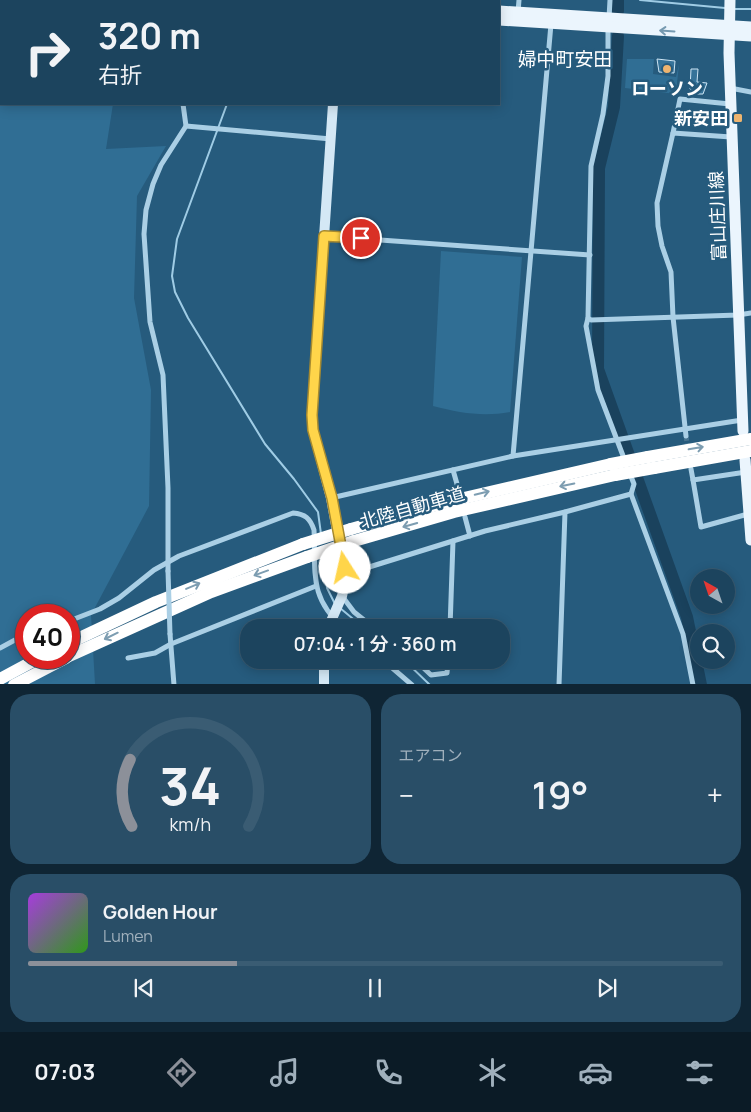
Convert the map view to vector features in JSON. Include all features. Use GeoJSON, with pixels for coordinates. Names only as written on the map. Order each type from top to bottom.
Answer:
{"type":"FeatureCollection","features":[{"type":"Feature","properties":{"kind":"highway","name":"北陸自動車道"},"geometry":{"type":"LineString","coordinates":[[651,462],[746,430]]}},
{"type":"Feature","properties":{"kind":"highway","name":"北陸自動車道"},"geometry":{"type":"LineString","coordinates":[[80,652],[211,592],[307,557],[352,535],[460,498],[651,462],[748,455]]}},
{"type":"Feature","properties":{"kind":"highway","name":"北陸自動車道"},"geometry":{"type":"LineString","coordinates":[[80,637],[156,602],[303,544],[352,535]]}},
{"type":"Feature","properties":{"kind":"highway"},"geometry":{"type":"LineString","coordinates":[[0,678],[18,669]]}},
{"type":"Feature","properties":{"kind":"highway","name":"北陸自動車道"},"geometry":{"type":"LineString","coordinates":[[14,684],[44,669]]}},
{"type":"Feature","properties":{"kind":"main road","name":"富山庄川線"},"geometry":{"type":"LineString","coordinates":[[730,0],[730,104],[738,315],[746,402],[746,430]]}},
{"type":"Feature","properties":{"kind":"main road"},"geometry":{"type":"LineString","coordinates":[[500,12],[729,30],[751,36]]}},
{"type":"Feature","properties":{"kind":"main road"},"geometry":{"type":"LineString","coordinates":[[500,20],[550,24],[608,22]]}},
{"type":"Feature","properties":{"kind":"main road"},"geometry":{"type":"LineString","coordinates":[[729,30],[751,27]]}},
{"type":"Feature","properties":{"kind":"main road"},"geometry":{"type":"LineString","coordinates":[[748,455],[751,540]]}},
{"type":"Feature","properties":{"kind":"street"},"geometry":{"type":"LineString","coordinates":[[518,13],[519,0]]}},
{"type":"Feature","properties":{"kind":"street"},"geometry":{"type":"LineString","coordinates":[[610,0],[608,76],[603,114],[591,166],[590,319],[586,326],[592,366],[634,484],[631,494],[683,634],[693,684]]}},
{"type":"Feature","properties":{"kind":"street"},"geometry":{"type":"LineString","coordinates":[[513,456],[550,24]]}},
{"type":"Feature","properties":{"kind":"street"},"geometry":{"type":"LineString","coordinates":[[730,88],[751,92]]}},
{"type":"Feature","properties":{"kind":"street"},"geometry":{"type":"LineString","coordinates":[[686,436],[673,317],[671,272],[661,240],[657,203],[680,99],[730,104]]}},
{"type":"Feature","properties":{"kind":"street"},"geometry":{"type":"LineString","coordinates":[[174,684],[170,634],[164,375],[150,322],[144,234],[146,210],[153,184],[161,165],[186,126],[183,105]]}},
{"type":"Feature","properties":{"kind":"street"},"geometry":{"type":"LineString","coordinates":[[332,619],[342,596],[346,578],[332,498],[313,430],[312,415],[333,105]]}},
{"type":"Feature","properties":{"kind":"street"},"geometry":{"type":"LineString","coordinates":[[186,126],[331,139]]}},
{"type":"Feature","properties":{"kind":"street"},"geometry":{"type":"LineString","coordinates":[[674,133],[732,137]]}},
{"type":"Feature","properties":{"kind":"street"},"geometry":{"type":"LineString","coordinates":[[324,236],[590,255]]}},
{"type":"Feature","properties":{"kind":"street"},"geometry":{"type":"LineString","coordinates":[[590,319],[738,315],[751,313]]}},
{"type":"Feature","properties":{"kind":"street"},"geometry":{"type":"LineString","coordinates":[[332,498],[513,456],[686,428],[746,430]]}},
{"type":"Feature","properties":{"kind":"street"},"geometry":{"type":"LineString","coordinates":[[691,469],[702,527],[749,513]]}},
{"type":"Feature","properties":{"kind":"street"},"geometry":{"type":"LineString","coordinates":[[454,470],[458,491]]}},
{"type":"Feature","properties":{"kind":"street"},"geometry":{"type":"LineString","coordinates":[[693,480],[748,471]]}},
{"type":"Feature","properties":{"kind":"street"},"geometry":{"type":"LineString","coordinates":[[345,568],[366,568],[470,536],[631,494]]}},
{"type":"Feature","properties":{"kind":"street"},"geometry":{"type":"LineString","coordinates":[[559,684],[565,512]]}},
{"type":"Feature","properties":{"kind":"street"},"geometry":{"type":"LineString","coordinates":[[80,616],[100,609],[119,598],[154,570],[179,556],[293,513],[304,514],[311,522],[314,530],[316,586],[324,607],[338,619]]}},
{"type":"Feature","properties":{"kind":"street"},"geometry":{"type":"LineString","coordinates":[[465,517],[470,536]]}},
{"type":"Feature","properties":{"kind":"street"},"geometry":{"type":"LineString","coordinates":[[450,619],[453,541]]}},
{"type":"Feature","properties":{"kind":"street"},"geometry":{"type":"LineString","coordinates":[[128,658],[155,653],[171,644],[316,586]]}},
{"type":"Feature","properties":{"kind":"street"},"geometry":{"type":"LineString","coordinates":[[342,596],[354,612],[363,619]]}},
{"type":"Feature","properties":{"kind":"street"},"geometry":{"type":"LineString","coordinates":[[0,648],[15,640]]}},
{"type":"Feature","properties":{"kind":"street"},"geometry":{"type":"LineString","coordinates":[[324,669],[324,684]]}},
{"type":"Feature","properties":{"kind":"street"},"geometry":{"type":"LineString","coordinates":[[394,669],[412,684]]}},
{"type":"Feature","properties":{"kind":"street"},"geometry":{"type":"LineString","coordinates":[[425,669],[431,675],[447,674],[447,669]]}},
{"type":"Feature","properties":{"kind":"shaded area"},"geometry":{"type":"Polygon","coordinates":[[[627,59],[654,59],[653,74],[676,77],[679,64],[676,94],[625,88],[627,59]]]}},
{"type":"Feature","properties":{"kind":"shaded area"},"geometry":{"type":"Polygon","coordinates":[[[0,105],[113,105],[106,149],[166,146],[137,196],[134,298],[151,390],[149,506],[91,615],[95,684],[0,684],[0,105]]]}},
{"type":"Feature","properties":{"kind":"shaded area"},"geometry":{"type":"Polygon","coordinates":[[[441,251],[522,257],[510,412],[472,414],[433,406],[441,251]]]}},
{"type":"Feature","properties":{"kind":"building","name":"ローソン"},"geometry":{"type":"Polygon","coordinates":[[[657,59],[675,61],[674,73],[659,72],[657,59]]]}},
{"type":"Feature","properties":{"kind":"building"},"geometry":{"type":"Polygon","coordinates":[[[691,69],[698,69],[697,82],[707,83],[703,94],[694,94],[695,89],[690,89],[691,69]]]}},
{"type":"Feature","properties":{"kind":"waterway"},"geometry":{"type":"LineString","coordinates":[[618,0],[618,11]]}},
{"type":"Feature","properties":{"kind":"waterway"},"geometry":{"type":"LineString","coordinates":[[640,0],[725,8]]}},
{"type":"Feature","properties":{"kind":"waterway"},"geometry":{"type":"LineString","coordinates":[[735,9],[751,9]]}},
{"type":"Feature","properties":{"kind":"waterway"},"geometry":{"type":"LineString","coordinates":[[618,36],[614,107],[599,168],[598,369],[687,617],[701,684]]}},
{"type":"Feature","properties":{"kind":"waterway"},"geometry":{"type":"LineString","coordinates":[[227,105],[177,239],[172,276],[175,292],[188,318],[265,444],[318,512],[321,534]]}},
{"type":"Feature","properties":{"kind":"waterway"},"geometry":{"type":"LineString","coordinates":[[323,556],[327,588],[335,604]]}},
{"type":"Feature","properties":{"kind":"waterway"},"geometry":{"type":"LineString","coordinates":[[340,608],[353,619]]}},
{"type":"Feature","properties":{"kind":"waterway"},"geometry":{"type":"LineString","coordinates":[[413,669],[429,684]]}},
{"type":"Feature","properties":{"kind":"tunnel"},"geometry":{"type":"LineString","coordinates":[[686,436],[688,450]]}},
{"type":"Feature","properties":{"kind":"place","name":"ローソン"},"geometry":{"type":"Point","coordinates":[667,69]}},
{"type":"Feature","properties":{"kind":"place","name":"新安田"},"geometry":{"type":"Point","coordinates":[738,118]}},
{"type":"Feature","properties":{"kind":"district","name":"婦中町安田"},"geometry":{"type":"Point","coordinates":[565,59]}},
{"type":"Feature","properties":{"kind":"route"},"geometry":{"type":"LineString","coordinates":[[345,568],[332,498],[313,430],[312,400],[324,236],[361,238]]}}]}
